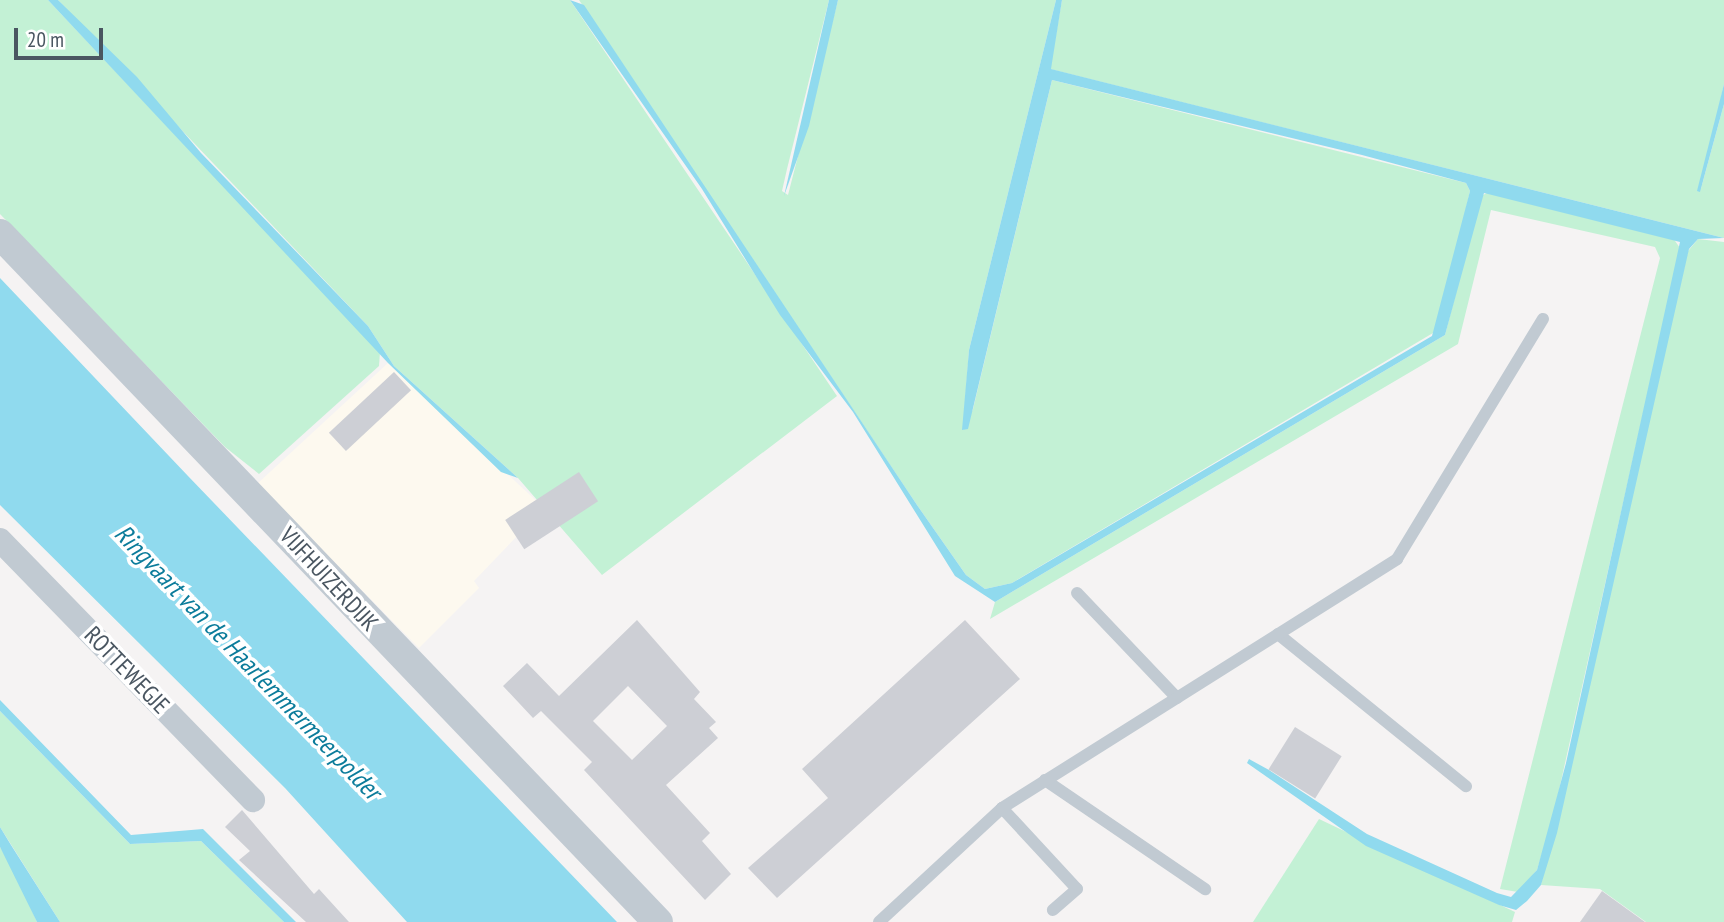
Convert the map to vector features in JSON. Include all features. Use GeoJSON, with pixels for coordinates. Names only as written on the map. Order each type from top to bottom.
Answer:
{"type":"FeatureCollection","features":[{"type":"Feature","properties":{"kind":"street","name":"VIJFHUIZERDIJK"},"geometry":{"type":"LineString","coordinates":[[0,234],[658,922]]}},
{"type":"Feature","properties":{"kind":"street","name":"ROTTEWEGJE"},"geometry":{"type":"LineString","coordinates":[[0,540],[253,800]]}},
{"type":"Feature","properties":{"kind":"lane"},"geometry":{"type":"LineString","coordinates":[[879,922],[1002,807],[1398,559],[1542,319]]}},
{"type":"Feature","properties":{"kind":"lane"},"geometry":{"type":"LineString","coordinates":[[1077,593],[1177,698]]}},
{"type":"Feature","properties":{"kind":"lane"},"geometry":{"type":"LineString","coordinates":[[1278,634],[1465,786]]}},
{"type":"Feature","properties":{"kind":"lane"},"geometry":{"type":"LineString","coordinates":[[1045,780],[1205,889]]}},
{"type":"Feature","properties":{"kind":"lane"},"geometry":{"type":"LineString","coordinates":[[1002,807],[1077,889],[1053,910]]}},
{"type":"Feature","properties":{"kind":"shaded area"},"geometry":{"type":"Polygon","coordinates":[[[388,363],[544,508],[474,581],[479,588],[419,648],[257,484],[388,363]]]}},
{"type":"Feature","properties":{"kind":"green space"},"geometry":{"type":"Polygon","coordinates":[[[0,0],[48,0],[380,352],[379,366],[259,474],[225,447],[0,214],[0,0]]]}},
{"type":"Feature","properties":{"kind":"green space"},"geometry":{"type":"Polygon","coordinates":[[[58,0],[570,0],[837,396],[602,575],[518,478],[394,366],[368,326],[58,0]]]}},
{"type":"Feature","properties":{"kind":"green space"},"geometry":{"type":"Polygon","coordinates":[[[579,0],[829,0],[782,191],[788,195],[838,0],[1056,0],[969,350],[963,430],[973,409],[1052,80],[1466,183],[1470,191],[1438,330],[1012,583],[985,589],[966,575],[917,505],[579,0]]]}},
{"type":"Feature","properties":{"kind":"green space"},"geometry":{"type":"Polygon","coordinates":[[[1062,0],[1724,0],[1724,84],[1700,192],[1724,104],[1724,238],[1050,69],[1062,0]]]}},
{"type":"Feature","properties":{"kind":"green space"},"geometry":{"type":"Polygon","coordinates":[[[1489,192],[1673,238],[1680,248],[1553,817],[1537,870],[1518,892],[1500,889],[1660,258],[1655,247],[1491,210],[1458,344],[990,619],[995,602],[1445,335],[1481,196],[1489,192]]]}},
{"type":"Feature","properties":{"kind":"green space"},"geometry":{"type":"Polygon","coordinates":[[[1698,239],[1724,242],[1724,922],[1646,922],[1600,889],[1541,885],[1688,251],[1698,239]]]}},
{"type":"Feature","properties":{"kind":"green space"},"geometry":{"type":"Polygon","coordinates":[[[0,711],[130,844],[201,841],[284,922],[60,922],[0,827],[0,711]]]}},
{"type":"Feature","properties":{"kind":"green space"},"geometry":{"type":"Polygon","coordinates":[[[1319,819],[1515,912],[1512,922],[1253,922],[1319,819]]]}},
{"type":"Feature","properties":{"kind":"green space"},"geometry":{"type":"Polygon","coordinates":[[[0,847],[16,874],[37,922],[0,922],[0,847]]]}},
{"type":"Feature","properties":{"kind":"water"},"geometry":{"type":"Polygon","coordinates":[[[48,0],[58,0],[137,77],[201,153],[368,326],[394,366],[518,478],[501,472],[388,363],[48,0]]]}},
{"type":"Feature","properties":{"kind":"water"},"geometry":{"type":"Polygon","coordinates":[[[570,0],[584,5],[917,505],[966,575],[985,589],[1012,583],[1432,336],[1470,191],[1466,183],[1362,155],[1052,80],[968,429],[962,430],[969,350],[1056,0],[1062,0],[1051,69],[1724,238],[1698,239],[1689,249],[1557,833],[1541,885],[1527,901],[1516,910],[1499,905],[1366,846],[1247,763],[1249,759],[1269,770],[1367,834],[1497,893],[1511,897],[1537,870],[1566,763],[1680,242],[1484,193],[1445,335],[995,602],[955,576],[853,412],[780,315],[702,189],[570,0]]]}},
{"type":"Feature","properties":{"kind":"water"},"geometry":{"type":"Polygon","coordinates":[[[829,0],[838,0],[809,126],[784,196],[829,0]]]}},
{"type":"Feature","properties":{"kind":"water"},"geometry":{"type":"Polygon","coordinates":[[[1724,84],[1724,104],[1700,192],[1697,191],[1724,84]]]}},
{"type":"Feature","properties":{"kind":"water","name":"Ringvaart van de Haarlemmermeerpolder"},"geometry":{"type":"Polygon","coordinates":[[[0,278],[617,922],[407,922],[285,788],[0,505],[0,278]]]}},
{"type":"Feature","properties":{"kind":"water"},"geometry":{"type":"Polygon","coordinates":[[[0,700],[131,835],[203,829],[296,922],[284,922],[201,841],[130,844],[0,711],[0,700]]]}},
{"type":"Feature","properties":{"kind":"water"},"geometry":{"type":"Polygon","coordinates":[[[0,827],[60,922],[37,922],[0,847],[0,827]]]}},
{"type":"Feature","properties":{"kind":"building"},"geometry":{"type":"Polygon","coordinates":[[[394,372],[411,390],[346,451],[329,433],[394,372]]]}},
{"type":"Feature","properties":{"kind":"building"},"geometry":{"type":"Polygon","coordinates":[[[579,472],[598,501],[524,549],[505,520],[579,472]]]}},
{"type":"Feature","properties":{"kind":"building"},"geometry":{"type":"Polygon","coordinates":[[[637,620],[700,692],[694,699],[716,722],[709,728],[718,738],[666,785],[710,833],[702,841],[731,874],[705,900],[584,770],[592,762],[541,711],[533,718],[503,686],[527,663],[559,696],[637,620]],[[628,686],[593,721],[632,760],[667,726],[628,686]]]}},
{"type":"Feature","properties":{"kind":"building"},"geometry":{"type":"Polygon","coordinates":[[[965,620],[1020,679],[777,898],[748,868],[828,798],[802,769],[965,620]]]}},
{"type":"Feature","properties":{"kind":"building"},"geometry":{"type":"Polygon","coordinates":[[[1295,727],[1342,756],[1315,799],[1269,769],[1295,727]]]}},
{"type":"Feature","properties":{"kind":"building"},"geometry":{"type":"Polygon","coordinates":[[[242,810],[314,894],[319,889],[349,922],[306,922],[239,860],[250,851],[225,827],[242,810]]]}},
{"type":"Feature","properties":{"kind":"building"},"geometry":{"type":"Polygon","coordinates":[[[1602,891],[1645,922],[1580,922],[1602,891]]]}}]}
